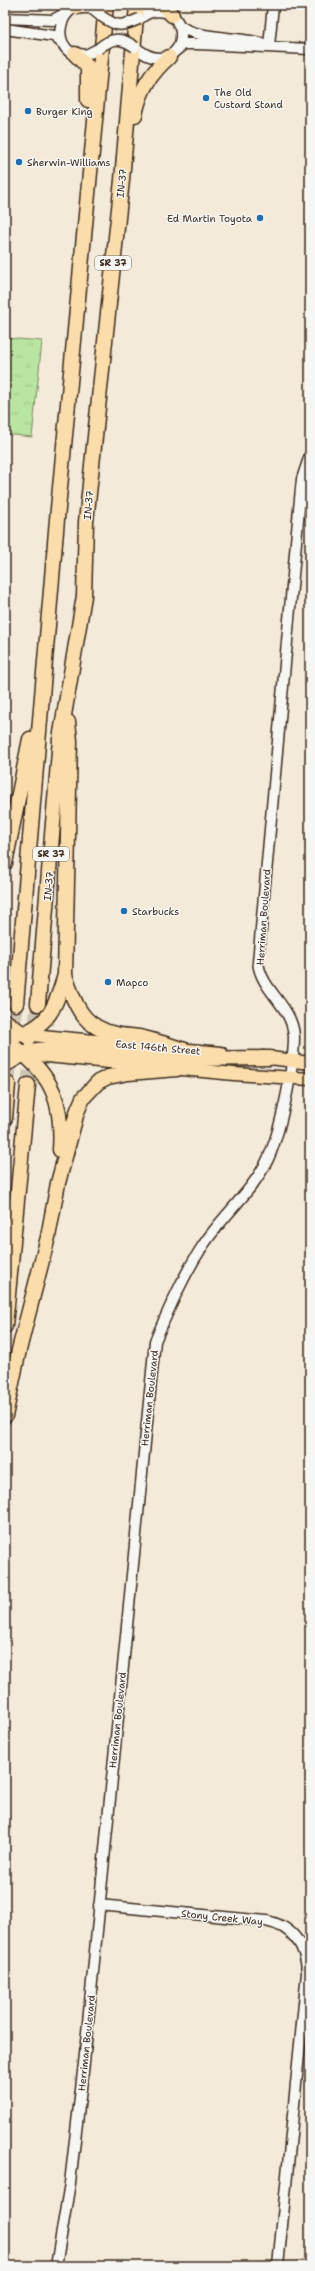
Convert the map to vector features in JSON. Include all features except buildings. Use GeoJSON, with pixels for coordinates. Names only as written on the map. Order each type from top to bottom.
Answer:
{"type":"FeatureCollection","features":[{"type":"Feature","properties":{"kind":"highway","name":"IN-37"},"geometry":{"type":"LineString","coordinates":[[38,1004],[60,739],[84,596],[87,506],[122,180],[137,5]]}},
{"type":"Feature","properties":{"kind":"highway","name":"SR 37"},"geometry":{"type":"LineString","coordinates":[[16,1004],[41,698],[104,10]]}},
{"type":"Feature","properties":{"kind":"highway"},"geometry":{"type":"LineString","coordinates":[[75,54],[88,67],[89,89],[82,181],[85,230]]}},
{"type":"Feature","properties":{"kind":"highway"},"geometry":{"type":"LineString","coordinates":[[122,180],[139,97],[149,78],[171,55]]}},
{"type":"Feature","properties":{"kind":"highway"},"geometry":{"type":"LineString","coordinates":[[5,863],[33,725],[41,698]]}},
{"type":"Feature","properties":{"kind":"highway"},"geometry":{"type":"LineString","coordinates":[[5,1039],[24,1035],[35,1029],[53,1010],[65,975],[70,741],[67,704]]}},
{"type":"Feature","properties":{"kind":"highway"},"geometry":{"type":"LineString","coordinates":[[65,975],[73,1001],[79,1011],[97,1027],[115,1034],[143,1038],[185,1050]]}},
{"type":"Feature","properties":{"kind":"highway"},"geometry":{"type":"LineString","coordinates":[[5,1021],[49,1053]]}},
{"type":"Feature","properties":{"kind":"highway"},"geometry":{"type":"LineString","coordinates":[[5,1042],[23,1054],[42,1072],[57,1100],[61,1130],[58,1183]]}},
{"type":"Feature","properties":{"kind":"highway"},"geometry":{"type":"LineString","coordinates":[[5,1065],[23,1054],[49,1053],[57,1048],[186,1059],[270,1058]]}},
{"type":"Feature","properties":{"kind":"highway"},"geometry":{"type":"LineString","coordinates":[[5,1416],[19,1350],[48,1237],[58,1183],[77,1112],[83,1098],[98,1082],[108,1077],[128,1073],[177,1069]]}},
{"type":"Feature","properties":{"kind":"highway"},"geometry":{"type":"LineString","coordinates":[[5,1118],[8,1084]]}},
{"type":"Feature","properties":{"kind":"highway"},"geometry":{"type":"LineString","coordinates":[[5,1326],[28,1085]]}},
{"type":"Feature","properties":{"kind":"main road","name":"East 146th Street"},"geometry":{"type":"LineString","coordinates":[[5,1033],[310,1063]]}},
{"type":"Feature","properties":{"kind":"main road"},"geometry":{"type":"LineString","coordinates":[[5,1052],[23,1054]]}},
{"type":"Feature","properties":{"kind":"main road","name":"East 146th Street"},"geometry":{"type":"LineString","coordinates":[[49,1053],[177,1069],[289,1076],[310,1079]]}},
{"type":"Feature","properties":{"kind":"street"},"geometry":{"type":"LineString","coordinates":[[269,46],[273,5]]}},
{"type":"Feature","properties":{"kind":"street"},"geometry":{"type":"LineString","coordinates":[[5,18],[53,20],[75,8],[91,8],[104,10],[115,25],[122,25],[156,11],[171,14],[189,32],[257,40],[269,46]]}},
{"type":"Feature","properties":{"kind":"street"},"geometry":{"type":"LineString","coordinates":[[62,43],[61,25],[75,8]]}},
{"type":"Feature","properties":{"kind":"street"},"geometry":{"type":"LineString","coordinates":[[171,14],[180,42],[171,55]]}},
{"type":"Feature","properties":{"kind":"street"},"geometry":{"type":"LineString","coordinates":[[5,29],[54,36],[68,51],[75,54],[89,54],[98,49],[107,41],[116,38],[123,39],[152,59],[161,60],[171,55],[184,44],[256,48],[269,46],[310,49]]}},
{"type":"Feature","properties":{"kind":"street","name":"Herriman Boulevard"},"geometry":{"type":"LineString","coordinates":[[56,2266],[76,2134],[155,1341],[186,1272],[201,1248],[266,1164],[277,1136],[289,1076],[294,1036],[292,1023],[287,1012],[262,979],[258,962],[299,508],[302,479],[310,455]]}},
{"type":"Feature","properties":{"kind":"street","name":"Stony Creek Way"},"geometry":{"type":"LineString","coordinates":[[99,1905],[266,1921],[285,1928],[300,1943],[306,1957],[307,1973],[278,2266]]}},
{"type":"Feature","properties":{"kind":"green space"},"geometry":{"type":"Polygon","coordinates":[[[5,338],[42,341],[32,437],[5,434],[5,338]]]}},
{"type":"Feature","properties":{"kind":"tunnel"},"geometry":{"type":"LineString","coordinates":[[8,1084],[16,1004]]}},
{"type":"Feature","properties":{"kind":"tunnel"},"geometry":{"type":"LineString","coordinates":[[28,1085],[38,1004]]}},
{"type":"Feature","properties":{"kind":"place","name":"The Old Custard Stand"},"geometry":{"type":"Point","coordinates":[206,98]}},
{"type":"Feature","properties":{"kind":"place","name":"Burger King"},"geometry":{"type":"Point","coordinates":[28,111]}},
{"type":"Feature","properties":{"kind":"place","name":"Sherwin-Williams"},"geometry":{"type":"Point","coordinates":[19,162]}},
{"type":"Feature","properties":{"kind":"place","name":"Ed Martin Toyota"},"geometry":{"type":"Point","coordinates":[260,218]}},
{"type":"Feature","properties":{"kind":"place","name":"Starbucks"},"geometry":{"type":"Point","coordinates":[124,911]}},
{"type":"Feature","properties":{"kind":"place","name":"Mapco"},"geometry":{"type":"Point","coordinates":[108,982]}}]}
